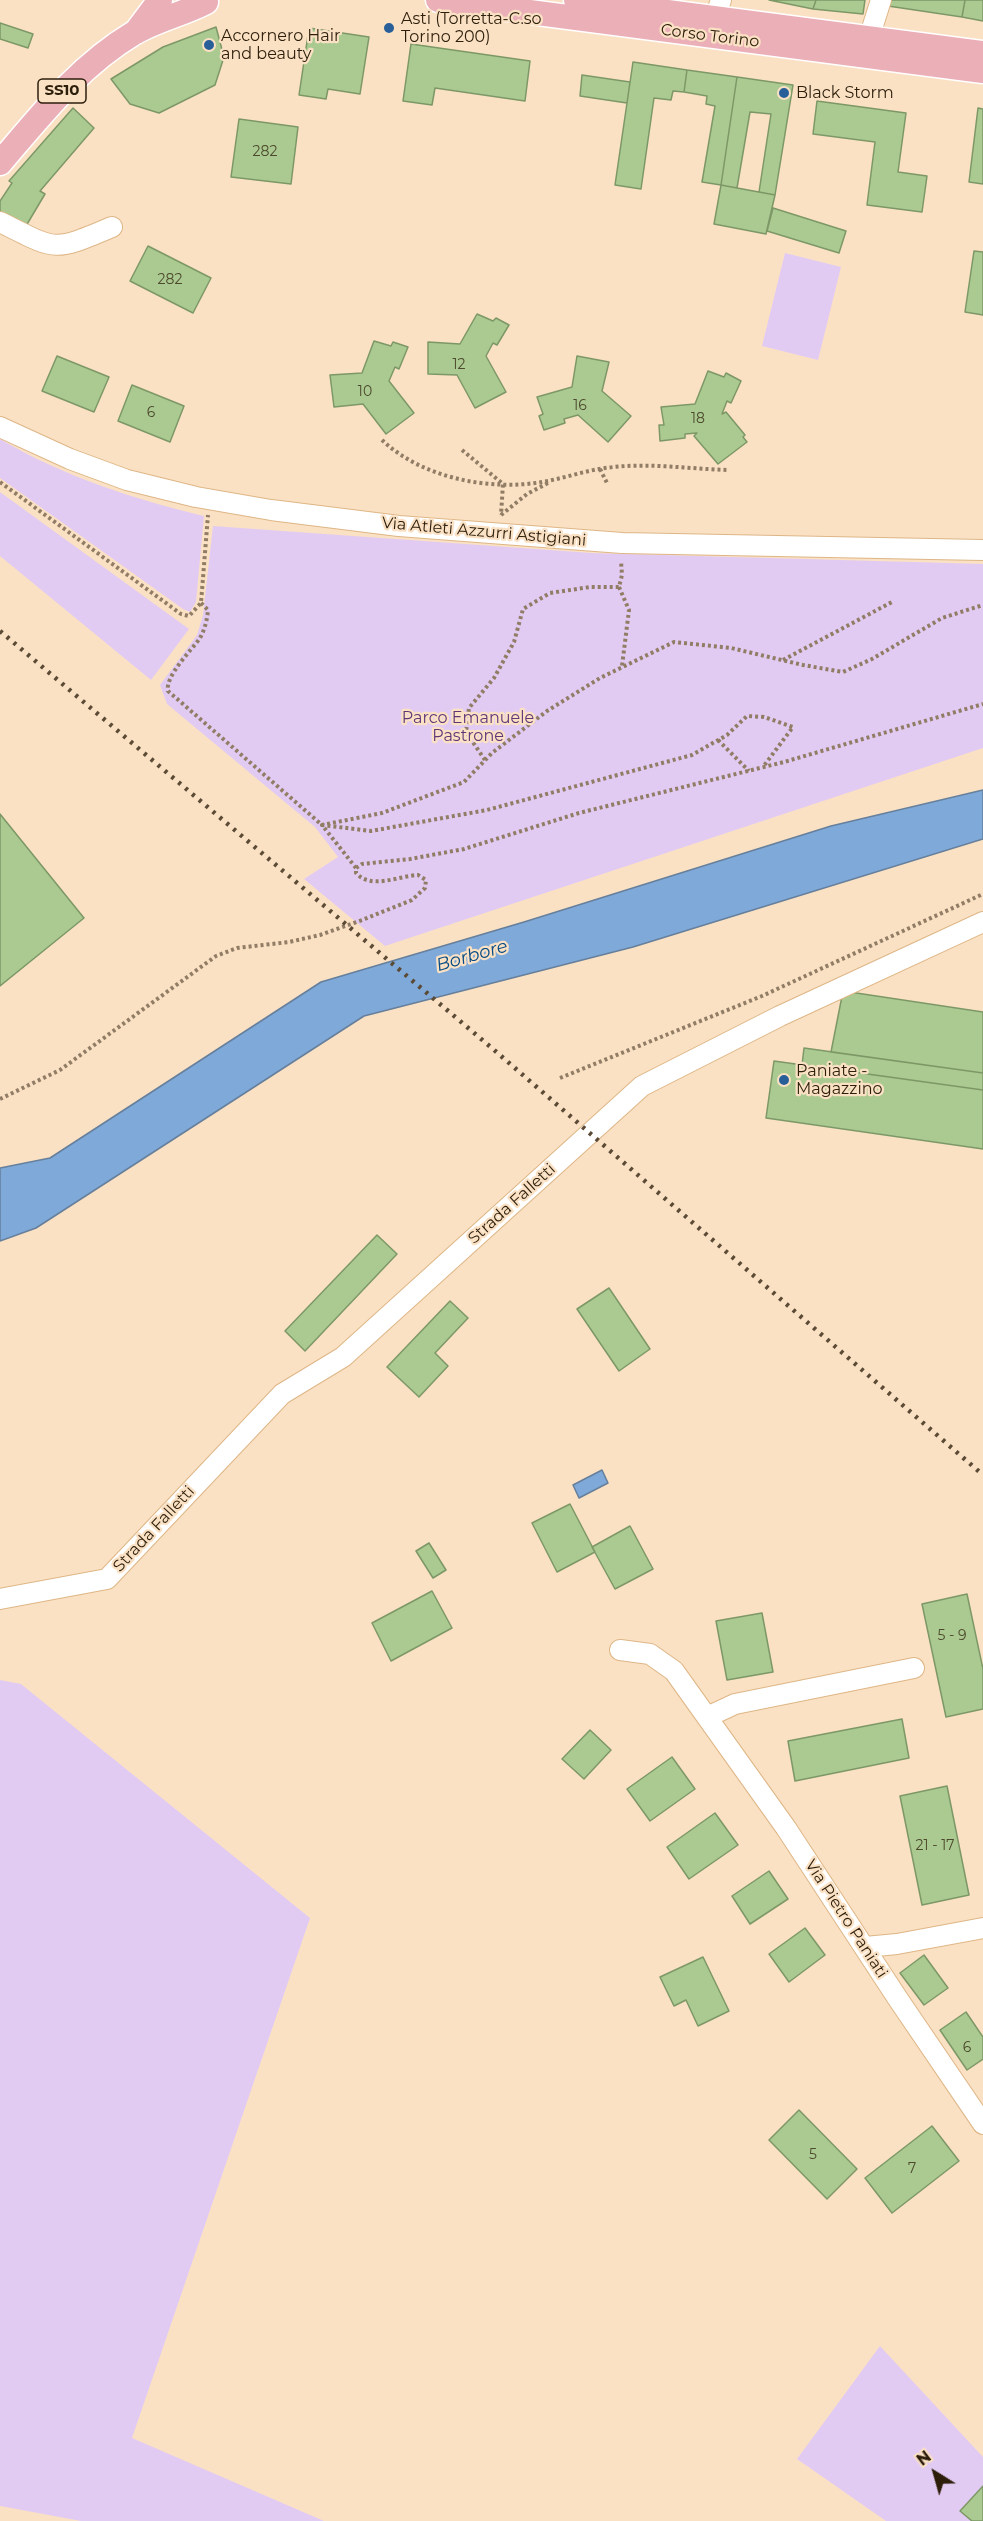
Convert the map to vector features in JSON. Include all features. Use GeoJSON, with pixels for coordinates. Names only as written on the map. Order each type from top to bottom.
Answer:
{"type":"FeatureCollection","features":[{"type":"Feature","properties":{"kind":"main road"},"geometry":{"type":"LineString","coordinates":[[136,32],[160,0]]}},
{"type":"Feature","properties":{"kind":"main road","name":"Corso Torino"},"geometry":{"type":"LineString","coordinates":[[438,0],[983,71]]}},
{"type":"Feature","properties":{"kind":"main road","name":"Corso Torino"},"geometry":{"type":"LineString","coordinates":[[576,0],[718,9],[869,38],[983,53]]}},
{"type":"Feature","properties":{"kind":"main road"},"geometry":{"type":"LineString","coordinates":[[136,32],[210,1]]}},
{"type":"Feature","properties":{"kind":"main road","name":"SS10"},"geometry":{"type":"LineString","coordinates":[[0,163],[60,93],[96,59],[136,32]]}},
{"type":"Feature","properties":{"kind":"street"},"geometry":{"type":"LineString","coordinates":[[869,38],[881,0]]}},
{"type":"Feature","properties":{"kind":"street"},"geometry":{"type":"LineString","coordinates":[[0,222],[45,245],[54,246],[67,246],[112,227]]}},
{"type":"Feature","properties":{"kind":"street","name":"Via Atleti Azzurri Astigiani"},"geometry":{"type":"LineString","coordinates":[[0,427],[70,459],[127,480],[210,500],[263,509],[399,526],[622,543],[983,550]]}},
{"type":"Feature","properties":{"kind":"street","name":"Strada Falletti"},"geometry":{"type":"LineString","coordinates":[[0,1599],[107,1579],[282,1394],[343,1357],[642,1086],[780,1016],[983,922]]}},
{"type":"Feature","properties":{"kind":"street","name":"Via Pietro Paniati"},"geometry":{"type":"LineString","coordinates":[[620,1650],[650,1654],[674,1671],[786,1828],[983,2124]]}},
{"type":"Feature","properties":{"kind":"street"},"geometry":{"type":"LineString","coordinates":[[707,1717],[735,1704],[914,1668]]}},
{"type":"Feature","properties":{"kind":"street"},"geometry":{"type":"LineString","coordinates":[[865,1947],[897,1944],[983,1928]]}},
{"type":"Feature","properties":{"kind":"path"},"geometry":{"type":"LineString","coordinates":[[382,440],[401,456],[433,470],[481,483],[541,482],[600,469],[626,466],[729,471]]}},
{"type":"Feature","properties":{"kind":"path"},"geometry":{"type":"LineString","coordinates":[[462,450],[503,484]]}},
{"type":"Feature","properties":{"kind":"path"},"geometry":{"type":"LineString","coordinates":[[600,469],[608,485]]}},
{"type":"Feature","properties":{"kind":"path"},"geometry":{"type":"LineString","coordinates":[[503,484],[501,516],[527,494],[555,479]]}},
{"type":"Feature","properties":{"kind":"path"},"geometry":{"type":"LineString","coordinates":[[0,482],[181,614],[189,616],[201,603],[210,500]]}},
{"type":"Feature","properties":{"kind":"path"},"geometry":{"type":"LineString","coordinates":[[620,554],[622,575],[619,587],[629,610],[622,666]]}},
{"type":"Feature","properties":{"kind":"path"},"geometry":{"type":"LineString","coordinates":[[485,760],[466,732],[469,708],[494,678],[514,642],[523,609],[550,593],[590,587],[619,587]]}},
{"type":"Feature","properties":{"kind":"path"},"geometry":{"type":"LineString","coordinates":[[782,660],[892,602]]}},
{"type":"Feature","properties":{"kind":"path"},"geometry":{"type":"LineString","coordinates":[[0,1099],[60,1070],[216,956],[237,948],[289,942],[320,935],[412,900],[425,888],[426,880],[418,875],[374,883],[362,880],[356,873],[356,868],[322,825],[168,691],[169,679],[201,636],[208,610],[201,603]]}},
{"type":"Feature","properties":{"kind":"path"},"geometry":{"type":"LineString","coordinates":[[322,825],[382,813],[464,782],[485,760],[547,711],[622,666],[674,642],[731,648],[843,672],[872,659],[942,618],[983,605]]}},
{"type":"Feature","properties":{"kind":"path"},"geometry":{"type":"LineString","coordinates":[[356,868],[362,864],[410,859],[464,849],[579,813],[749,771],[983,704]]}},
{"type":"Feature","properties":{"kind":"path"},"geometry":{"type":"LineString","coordinates":[[322,825],[371,831],[487,810],[692,754],[718,740],[747,716],[764,717],[793,727],[763,767]]}},
{"type":"Feature","properties":{"kind":"path"},"geometry":{"type":"LineString","coordinates":[[718,740],[749,771]]}},
{"type":"Feature","properties":{"kind":"path"},"geometry":{"type":"LineString","coordinates":[[560,1078],[762,996],[983,894]]}},
{"type":"Feature","properties":{"kind":"green space"},"geometry":{"type":"Polygon","coordinates":[[[785,253],[841,267],[818,360],[762,346],[785,253]]]}},
{"type":"Feature","properties":{"kind":"green space"},"geometry":{"type":"Polygon","coordinates":[[[0,439],[48,464],[99,485],[204,516],[196,602],[190,612],[0,478],[0,439]]]}},
{"type":"Feature","properties":{"kind":"green space"},"geometry":{"type":"Polygon","coordinates":[[[0,492],[189,629],[151,680],[0,556],[0,492]]]}},
{"type":"Feature","properties":{"kind":"green space","name":"Parco Emanuele Pastrone"},"geometry":{"type":"Polygon","coordinates":[[[213,526],[592,553],[983,564],[983,748],[385,946],[304,879],[338,857],[315,827],[167,704],[160,685],[197,635],[203,615],[213,526]]]}},
{"type":"Feature","properties":{"kind":"green space"},"geometry":{"type":"Polygon","coordinates":[[[0,1680],[21,1684],[310,1918],[132,2438],[324,2521],[81,2521],[0,2506],[0,1680]]]}},
{"type":"Feature","properties":{"kind":"green space"},"geometry":{"type":"Polygon","coordinates":[[[880,2346],[983,2457],[983,2486],[961,2511],[972,2521],[886,2521],[797,2459],[880,2346]]]}},
{"type":"Feature","properties":{"kind":"water","name":"Borbore"},"geometry":{"type":"Polygon","coordinates":[[[983,790],[983,839],[633,947],[364,1016],[36,1228],[0,1241],[0,1168],[50,1158],[321,982],[524,922],[831,826],[983,790]]]}},
{"type":"Feature","properties":{"kind":"water"},"geometry":{"type":"Polygon","coordinates":[[[602,1470],[608,1483],[579,1498],[573,1485],[602,1470]]]}},
{"type":"Feature","properties":{"kind":"building"},"geometry":{"type":"Polygon","coordinates":[[[769,0],[816,0],[813,9],[769,0]]]}},
{"type":"Feature","properties":{"kind":"building"},"geometry":{"type":"Polygon","coordinates":[[[816,0],[865,0],[863,14],[813,9],[816,0]]]}},
{"type":"Feature","properties":{"kind":"building"},"geometry":{"type":"Polygon","coordinates":[[[889,0],[965,0],[962,17],[888,6],[889,0]]]}},
{"type":"Feature","properties":{"kind":"building"},"geometry":{"type":"Polygon","coordinates":[[[965,0],[983,0],[983,21],[962,17],[965,0]]]}},
{"type":"Feature","properties":{"kind":"building"},"geometry":{"type":"Polygon","coordinates":[[[0,23],[33,34],[28,48],[0,39],[0,23]]]}},
{"type":"Feature","properties":{"kind":"building"},"geometry":{"type":"Polygon","coordinates":[[[216,27],[224,57],[215,85],[159,113],[130,104],[111,79],[163,47],[216,27]]]}},
{"type":"Feature","properties":{"kind":"building"},"geometry":{"type":"Polygon","coordinates":[[[309,28],[369,37],[360,94],[328,89],[326,99],[299,95],[309,28]]]}},
{"type":"Feature","properties":{"kind":"building"},"geometry":{"type":"Polygon","coordinates":[[[411,44],[530,61],[525,101],[435,88],[432,105],[403,101],[411,44]]]}},
{"type":"Feature","properties":{"kind":"building"},"geometry":{"type":"Polygon","coordinates":[[[633,62],[687,70],[684,92],[673,91],[671,100],[654,98],[641,189],[615,185],[633,62]]]}},
{"type":"Feature","properties":{"kind":"building"},"geometry":{"type":"Polygon","coordinates":[[[687,70],[737,77],[721,185],[702,182],[715,106],[706,104],[707,96],[684,92],[687,70]]]}},
{"type":"Feature","properties":{"kind":"building"},"geometry":{"type":"Polygon","coordinates":[[[582,75],[630,82],[627,103],[580,96],[582,75]]]}},
{"type":"Feature","properties":{"kind":"building"},"geometry":{"type":"Polygon","coordinates":[[[737,77],[793,85],[775,195],[759,192],[771,114],[750,112],[737,188],[721,185],[737,77]]]}},
{"type":"Feature","properties":{"kind":"building"},"geometry":{"type":"Polygon","coordinates":[[[817,101],[906,113],[898,172],[927,176],[922,212],[867,205],[875,142],[813,134],[817,101]]]}},
{"type":"Feature","properties":{"kind":"building"},"geometry":{"type":"Polygon","coordinates":[[[73,108],[94,128],[40,191],[45,194],[23,231],[0,221],[0,201],[12,183],[9,181],[73,108]]]}},
{"type":"Feature","properties":{"kind":"building"},"geometry":{"type":"Polygon","coordinates":[[[978,108],[983,109],[983,184],[969,182],[978,108]]]}},
{"type":"Feature","properties":{"kind":"building"},"geometry":{"type":"Polygon","coordinates":[[[239,119],[298,127],[291,184],[231,177],[239,119]]]}},
{"type":"Feature","properties":{"kind":"building"},"geometry":{"type":"Polygon","coordinates":[[[721,185],[775,195],[766,234],[714,224],[721,185]]]}},
{"type":"Feature","properties":{"kind":"building"},"geometry":{"type":"Polygon","coordinates":[[[773,208],[846,231],[839,253],[767,231],[773,208]]]}},
{"type":"Feature","properties":{"kind":"building"},"geometry":{"type":"Polygon","coordinates":[[[148,246],[211,278],[193,313],[130,281],[148,246]]]}},
{"type":"Feature","properties":{"kind":"building"},"geometry":{"type":"Polygon","coordinates":[[[974,251],[983,252],[983,315],[965,312],[974,251]]]}},
{"type":"Feature","properties":{"kind":"building"},"geometry":{"type":"Polygon","coordinates":[[[477,314],[493,321],[496,318],[509,325],[497,345],[493,343],[486,356],[506,392],[475,408],[457,375],[428,374],[428,342],[460,344],[477,314]]]}},
{"type":"Feature","properties":{"kind":"building"},"geometry":{"type":"Polygon","coordinates":[[[374,341],[391,346],[393,342],[408,347],[399,369],[395,367],[389,381],[414,413],[386,434],[363,404],[334,407],[330,375],[362,373],[374,341]]]}},
{"type":"Feature","properties":{"kind":"building"},"geometry":{"type":"Polygon","coordinates":[[[57,356],[109,377],[94,412],[42,391],[57,356]]]}},
{"type":"Feature","properties":{"kind":"building"},"geometry":{"type":"Polygon","coordinates":[[[577,356],[609,362],[602,391],[631,416],[608,442],[578,415],[564,419],[565,423],[544,430],[539,416],[543,414],[537,397],[572,387],[577,356]]]}},
{"type":"Feature","properties":{"kind":"building"},"geometry":{"type":"Polygon","coordinates":[[[708,371],[724,377],[726,373],[741,381],[731,403],[727,401],[722,414],[726,412],[745,435],[743,437],[747,442],[718,464],[694,436],[697,433],[685,434],[685,438],[660,441],[659,425],[664,425],[661,407],[695,404],[708,371]]]}},
{"type":"Feature","properties":{"kind":"building"},"geometry":{"type":"Polygon","coordinates":[[[132,385],[184,406],[170,442],[118,421],[132,385]]]}},
{"type":"Feature","properties":{"kind":"building"},"geometry":{"type":"Polygon","coordinates":[[[0,814],[84,918],[0,986],[0,814]]]}},
{"type":"Feature","properties":{"kind":"building"},"geometry":{"type":"Polygon","coordinates":[[[843,991],[983,1012],[983,1073],[831,1052],[843,991]]]}},
{"type":"Feature","properties":{"kind":"building"},"geometry":{"type":"Polygon","coordinates":[[[804,1048],[983,1073],[983,1090],[802,1065],[804,1048]]]}},
{"type":"Feature","properties":{"kind":"building"},"geometry":{"type":"Polygon","coordinates":[[[774,1061],[983,1090],[983,1149],[766,1118],[774,1061]]]}},
{"type":"Feature","properties":{"kind":"building"},"geometry":{"type":"Polygon","coordinates":[[[377,1235],[397,1254],[305,1351],[285,1331],[377,1235]]]}},
{"type":"Feature","properties":{"kind":"building"},"geometry":{"type":"Polygon","coordinates":[[[609,1288],[650,1349],[619,1371],[577,1309],[609,1288]]]}},
{"type":"Feature","properties":{"kind":"building"},"geometry":{"type":"Polygon","coordinates":[[[450,1301],[468,1318],[435,1353],[448,1366],[419,1397],[387,1367],[450,1301]]]}},
{"type":"Feature","properties":{"kind":"building"},"geometry":{"type":"Polygon","coordinates":[[[570,1504],[595,1552],[557,1572],[532,1523],[570,1504]]]}},
{"type":"Feature","properties":{"kind":"building"},"geometry":{"type":"Polygon","coordinates":[[[630,1526],[653,1569],[615,1589],[592,1547],[630,1526]]]}},
{"type":"Feature","properties":{"kind":"building"},"geometry":{"type":"Polygon","coordinates":[[[429,1543],[446,1570],[433,1578],[416,1551],[429,1543]]]}},
{"type":"Feature","properties":{"kind":"building"},"geometry":{"type":"Polygon","coordinates":[[[432,1591],[452,1628],[391,1661],[372,1623],[432,1591]]]}},
{"type":"Feature","properties":{"kind":"building"},"geometry":{"type":"Polygon","coordinates":[[[967,1594],[983,1669],[983,1709],[946,1717],[922,1604],[967,1594]]]}},
{"type":"Feature","properties":{"kind":"building"},"geometry":{"type":"Polygon","coordinates":[[[762,1613],[773,1672],[727,1680],[716,1621],[762,1613]]]}},
{"type":"Feature","properties":{"kind":"building"},"geometry":{"type":"Polygon","coordinates":[[[902,1719],[909,1758],[795,1781],[788,1741],[902,1719]]]}},
{"type":"Feature","properties":{"kind":"building"},"geometry":{"type":"Polygon","coordinates":[[[590,1730],[611,1750],[584,1779],[562,1759],[590,1730]]]}},
{"type":"Feature","properties":{"kind":"building"},"geometry":{"type":"Polygon","coordinates":[[[672,1757],[695,1789],[650,1821],[627,1789],[672,1757]]]}},
{"type":"Feature","properties":{"kind":"building"},"geometry":{"type":"Polygon","coordinates":[[[947,1786],[969,1895],[922,1905],[900,1796],[947,1786]]]}},
{"type":"Feature","properties":{"kind":"building"},"geometry":{"type":"Polygon","coordinates":[[[715,1813],[738,1845],[689,1879],[667,1847],[715,1813]]]}},
{"type":"Feature","properties":{"kind":"building"},"geometry":{"type":"Polygon","coordinates":[[[769,1871],[788,1899],[750,1924],[732,1896],[769,1871]]]}},
{"type":"Feature","properties":{"kind":"building"},"geometry":{"type":"Polygon","coordinates":[[[805,1928],[825,1955],[789,1982],[769,1954],[805,1928]]]}},
{"type":"Feature","properties":{"kind":"building"},"geometry":{"type":"Polygon","coordinates":[[[924,1955],[948,1988],[924,2005],[900,1973],[924,1955]]]}},
{"type":"Feature","properties":{"kind":"building"},"geometry":{"type":"Polygon","coordinates":[[[703,1957],[729,2011],[698,2026],[686,2000],[674,2006],[660,1977],[703,1957]]]}},
{"type":"Feature","properties":{"kind":"building"},"geometry":{"type":"Polygon","coordinates":[[[966,2012],[983,2037],[983,2059],[967,2070],[940,2030],[966,2012]]]}},
{"type":"Feature","properties":{"kind":"building"},"geometry":{"type":"Polygon","coordinates":[[[799,2110],[857,2169],[827,2199],[769,2140],[799,2110]]]}},
{"type":"Feature","properties":{"kind":"building"},"geometry":{"type":"Polygon","coordinates":[[[932,2126],[959,2161],[892,2213],[865,2178],[932,2126]]]}},
{"type":"Feature","properties":{"kind":"building"},"geometry":{"type":"Polygon","coordinates":[[[983,2486],[983,2521],[972,2521],[960,2511],[983,2486]]]}},
{"type":"Feature","properties":{"kind":"railway"},"geometry":{"type":"LineString","coordinates":[[0,631],[493,1049],[983,1475]]}},
{"type":"Feature","properties":{"kind":"place","name":"Asti (Torretta-C.so Torino 200)"},"geometry":{"type":"Point","coordinates":[389,28]}},
{"type":"Feature","properties":{"kind":"place","name":"Accornero Hair and beauty"},"geometry":{"type":"Point","coordinates":[209,45]}},
{"type":"Feature","properties":{"kind":"place","name":"Black Storm"},"geometry":{"type":"Point","coordinates":[784,93]}},
{"type":"Feature","properties":{"kind":"place","name":"Paniate - Magazzino"},"geometry":{"type":"Point","coordinates":[784,1080]}}]}
